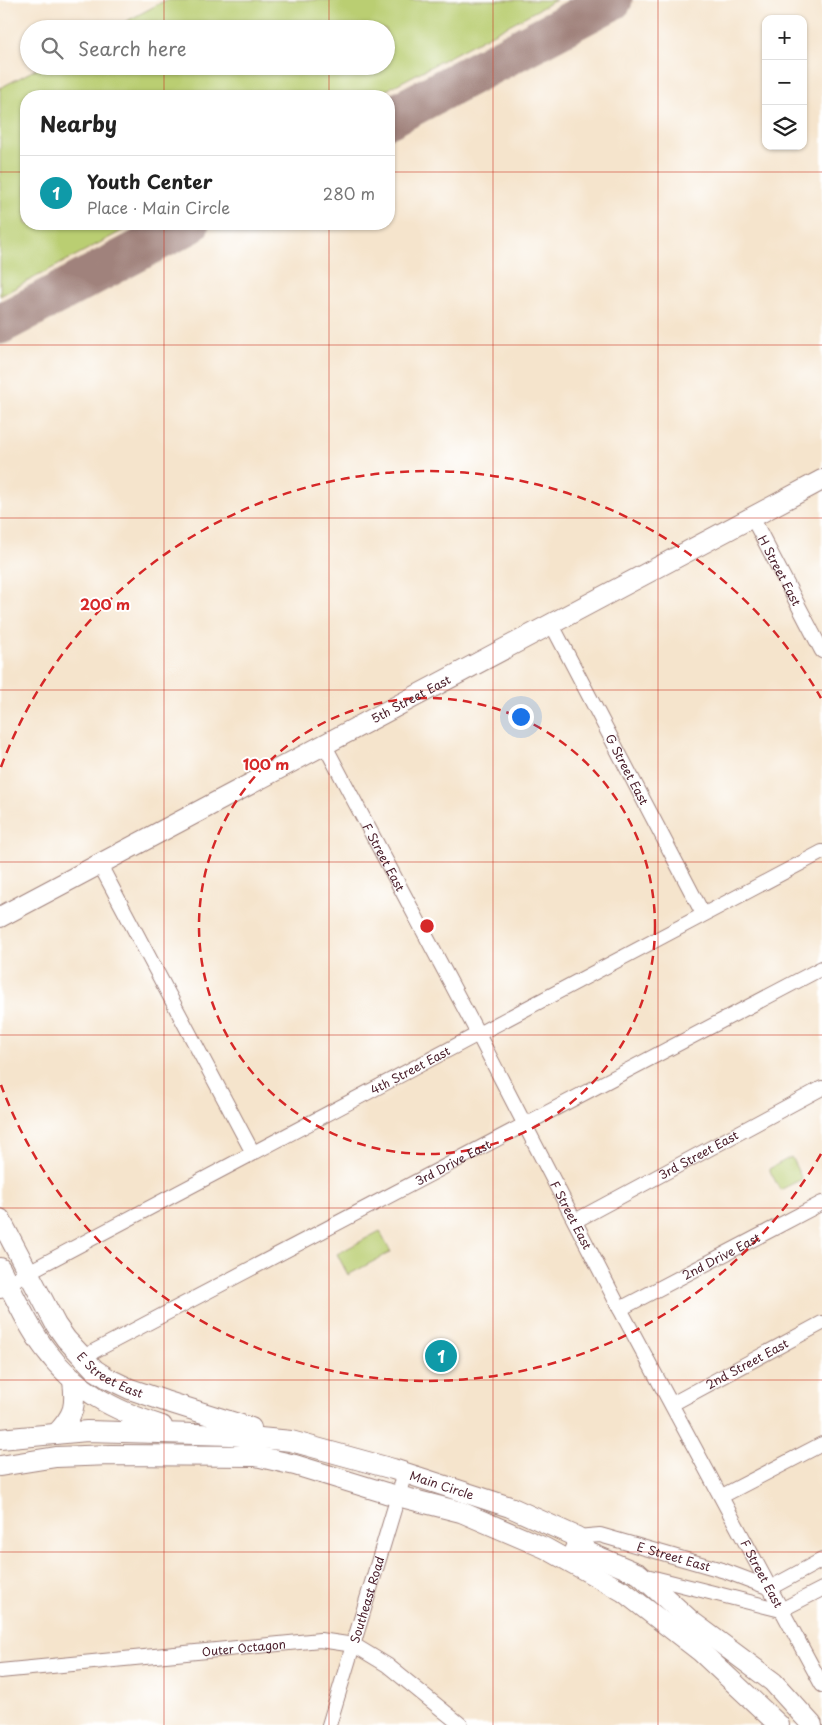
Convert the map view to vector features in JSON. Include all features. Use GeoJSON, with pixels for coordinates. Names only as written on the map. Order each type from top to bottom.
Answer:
{"type":"FeatureCollection","features":[{"type":"Feature","properties":{"kind":"street","name":"5th Street East"},"geometry":{"type":"LineString","coordinates":[[0,917],[822,480]]}},
{"type":"Feature","properties":{"kind":"street","name":"H Street East"},"geometry":{"type":"LineString","coordinates":[[752,517],[822,651]]}},
{"type":"Feature","properties":{"kind":"street","name":"G Street East"},"geometry":{"type":"LineString","coordinates":[[551,623],[703,914]]}},
{"type":"Feature","properties":{"kind":"street","name":"F Street East"},"geometry":{"type":"LineString","coordinates":[[324,744],[526,1125],[620,1309],[822,1685]]}},
{"type":"Feature","properties":{"kind":"street","name":"4th Street East"},"geometry":{"type":"LineString","coordinates":[[3,1281],[28,1272],[822,852]]}},
{"type":"Feature","properties":{"kind":"street"},"geometry":{"type":"LineString","coordinates":[[99,863],[253,1154]]}},
{"type":"Feature","properties":{"kind":"street","name":"3rd Drive East"},"geometry":{"type":"LineString","coordinates":[[83,1357],[822,968]]}},
{"type":"Feature","properties":{"kind":"street","name":"3rd Street East"},"geometry":{"type":"LineString","coordinates":[[574,1221],[822,1088]]}},
{"type":"Feature","properties":{"kind":"street","name":"2nd Drive East"},"geometry":{"type":"LineString","coordinates":[[620,1309],[822,1203]]}},
{"type":"Feature","properties":{"kind":"street","name":"E Street East"},"geometry":{"type":"LineString","coordinates":[[0,1220],[56,1325],[66,1339],[95,1370],[130,1389],[291,1441]]}},
{"type":"Feature","properties":{"kind":"street","name":"E Street East"},"geometry":{"type":"LineString","coordinates":[[3,1281],[45,1350],[73,1380],[107,1405],[140,1419],[256,1456]]}},
{"type":"Feature","properties":{"kind":"street","name":"2nd Street East"},"geometry":{"type":"LineString","coordinates":[[672,1404],[822,1323]]}},
{"type":"Feature","properties":{"kind":"street"},"geometry":{"type":"LineString","coordinates":[[56,1434],[69,1420],[76,1401],[73,1380]]}},
{"type":"Feature","properties":{"kind":"street","name":"Main Circle"},"geometry":{"type":"LineString","coordinates":[[0,1440],[86,1431],[231,1435],[291,1441],[405,1473],[510,1507],[577,1537],[587,1552],[639,1574],[691,1621],[773,1682],[812,1725]]}},
{"type":"Feature","properties":{"kind":"street"},"geometry":{"type":"LineString","coordinates":[[722,1496],[822,1444]]}},
{"type":"Feature","properties":{"kind":"street","name":"Main Circle"},"geometry":{"type":"LineString","coordinates":[[0,1466],[56,1457],[111,1455],[256,1456],[295,1465],[396,1496],[461,1512],[545,1548],[624,1592],[700,1651],[779,1725]]}},
{"type":"Feature","properties":{"kind":"street","name":"Southeast Road"},"geometry":{"type":"LineString","coordinates":[[329,1725],[354,1645],[396,1496],[405,1473]]}},
{"type":"Feature","properties":{"kind":"street","name":"E Street East"},"geometry":{"type":"LineString","coordinates":[[577,1537],[600,1535],[725,1571],[770,1588]]}},
{"type":"Feature","properties":{"kind":"street"},"geometry":{"type":"LineString","coordinates":[[567,1560],[577,1537]]}},
{"type":"Feature","properties":{"kind":"street"},"geometry":{"type":"LineString","coordinates":[[770,1588],[822,1560]]}},
{"type":"Feature","properties":{"kind":"street","name":"E Street East"},"geometry":{"type":"LineString","coordinates":[[639,1574],[781,1610]]}},
{"type":"Feature","properties":{"kind":"street"},"geometry":{"type":"LineString","coordinates":[[781,1610],[822,1588]]}},
{"type":"Feature","properties":{"kind":"street","name":"Outer Octagon"},"geometry":{"type":"LineString","coordinates":[[0,1671],[320,1640],[354,1645],[387,1665],[461,1725]]}},
{"type":"Feature","properties":{"kind":"green space"},"geometry":{"type":"Polygon","coordinates":[[[166,0],[556,0],[386,90],[20,90],[20,230],[124,230],[0,296],[0,88],[25,75],[395,75],[395,20],[129,20],[166,0]]]}},
{"type":"Feature","properties":{"kind":"green space"},"geometry":{"type":"Polygon","coordinates":[[[791,1157],[802,1179],[780,1190],[769,1169],[791,1157]]]}},
{"type":"Feature","properties":{"kind":"green space"},"geometry":{"type":"Polygon","coordinates":[[[380,1231],[391,1252],[348,1275],[337,1254],[380,1231]]]}},
{"type":"Feature","properties":{"kind":"taxiway"},"geometry":{"type":"LineString","coordinates":[[395,115],[612,0]]}},
{"type":"Feature","properties":{"kind":"taxiway"},"geometry":{"type":"LineString","coordinates":[[0,324],[178,230]]}},
{"type":"Feature","properties":{"kind":"place","name":"Youth Center"},"geometry":{"type":"Point","coordinates":[441,1356]}}]}
